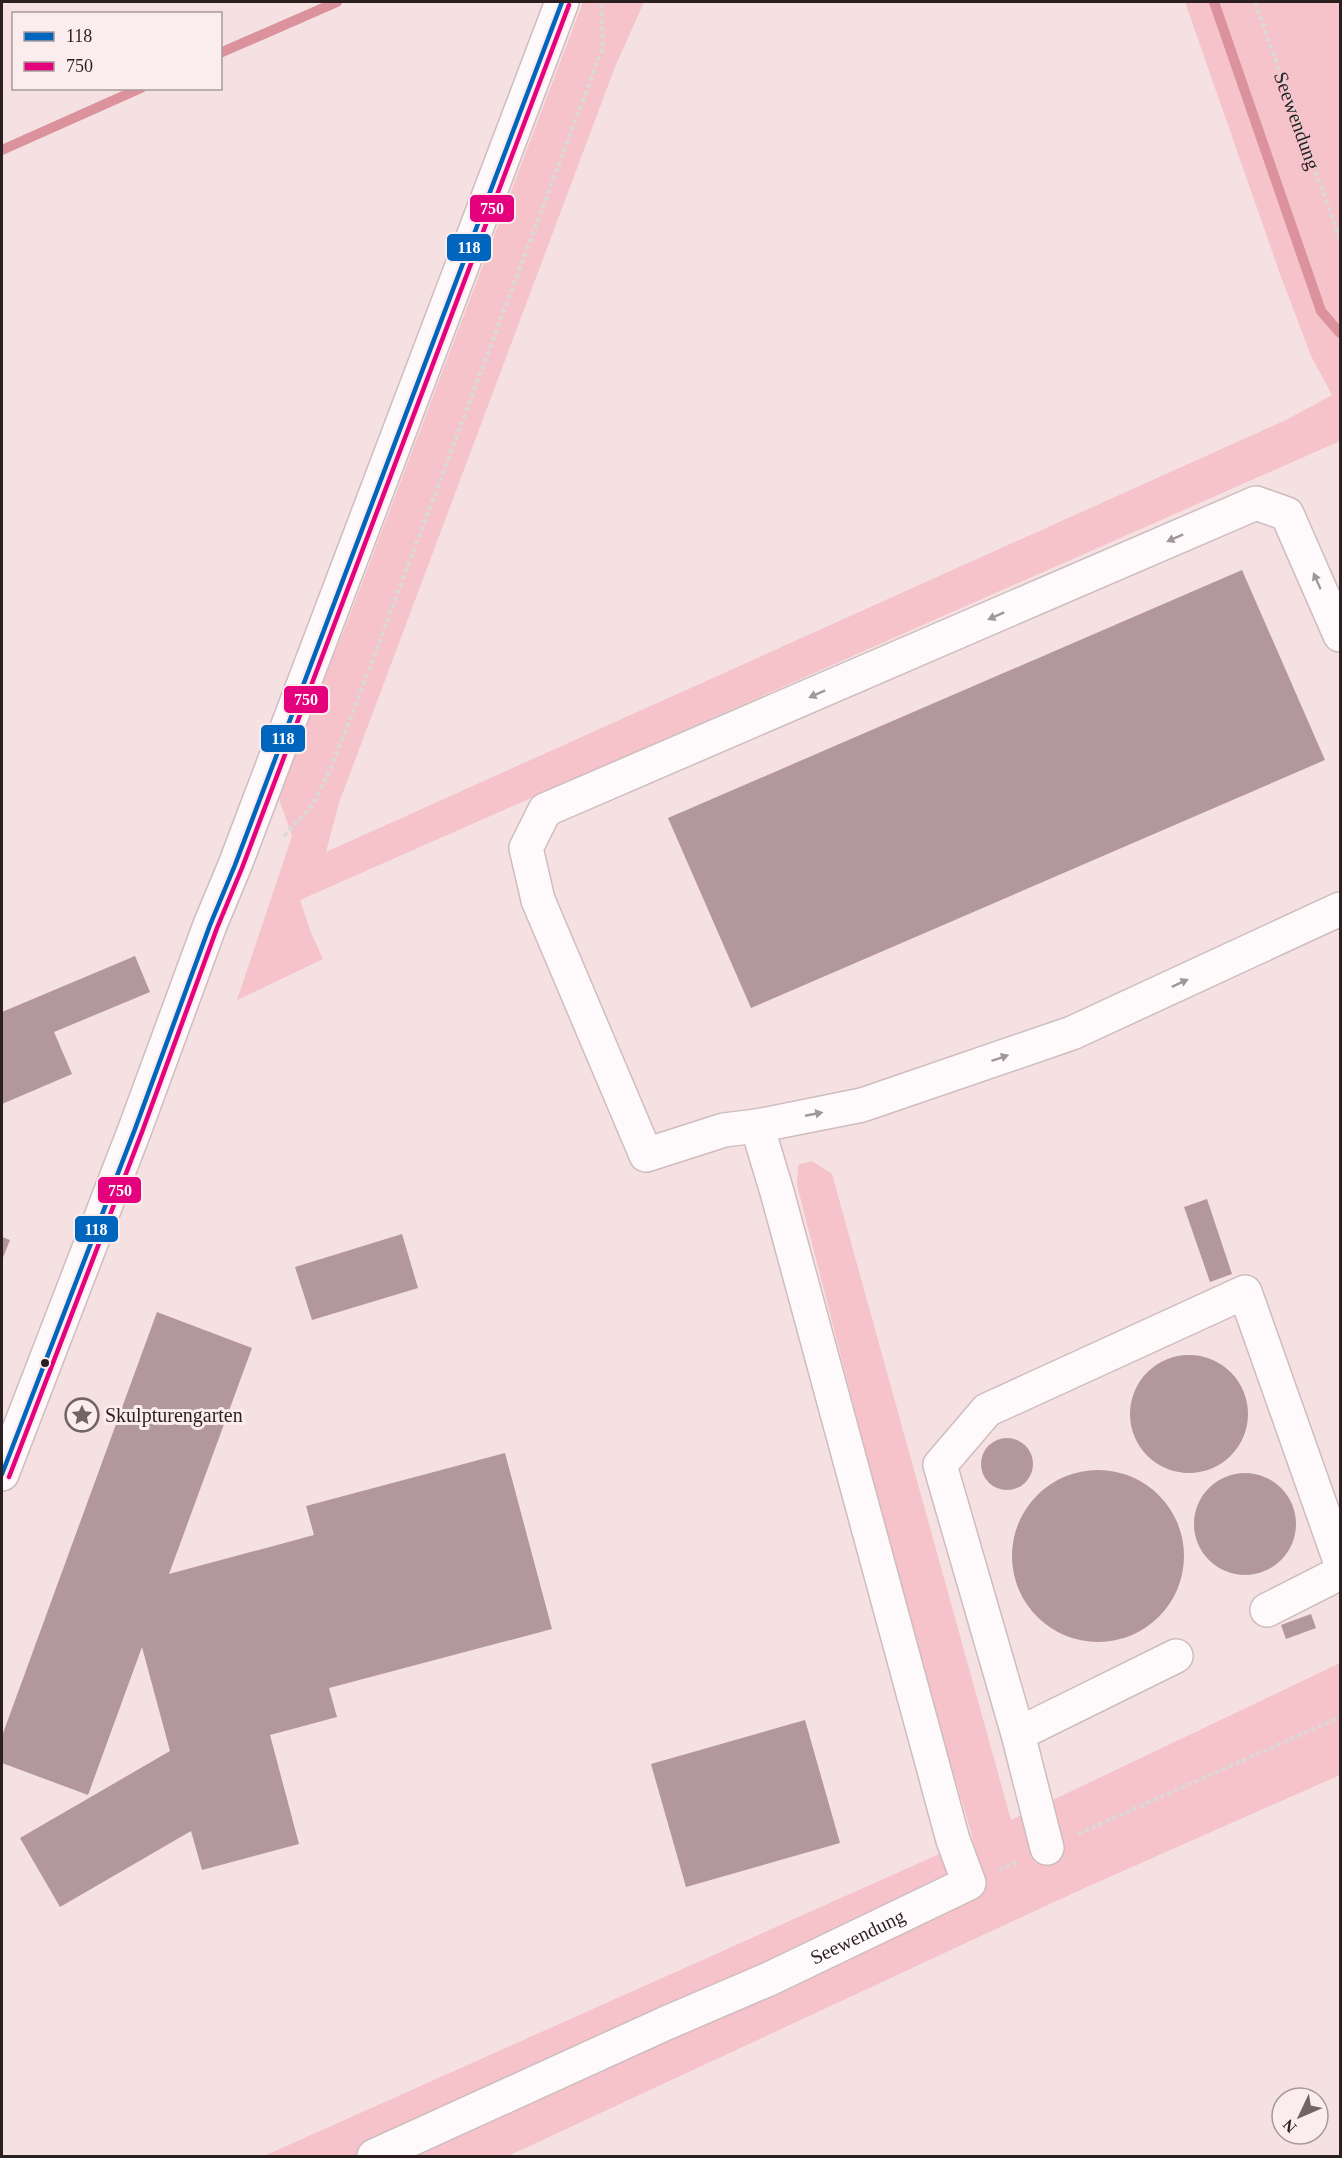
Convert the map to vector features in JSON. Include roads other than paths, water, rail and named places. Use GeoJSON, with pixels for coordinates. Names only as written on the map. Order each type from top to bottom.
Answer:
{"type":"FeatureCollection","features":[{"type":"Feature","properties":{"kind":"main road"},"geometry":{"type":"LineString","coordinates":[[2,1474],[562,2]]}},
{"type":"Feature","properties":{"kind":"main road"},"geometry":{"type":"LineString","coordinates":[[1341,635],[1287,514],[1256,503],[545,810],[526,848],[538,900],[646,1155],[724,1130],[757,1126],[862,1105],[1072,1033],[1341,909]]}},
{"type":"Feature","properties":{"kind":"main road","name":"Seewendung"},"geometry":{"type":"LineString","coordinates":[[374,2157],[664,2024],[769,1979],[969,1883],[953,1840],[777,1192],[757,1126]]}},
{"type":"Feature","properties":{"kind":"main road"},"geometry":{"type":"LineString","coordinates":[[1047,1848],[1018,1734],[940,1464],[987,1410],[1245,1292],[1341,1561]]}},
{"type":"Feature","properties":{"kind":"main road"},"geometry":{"type":"LineString","coordinates":[[1267,1610],[1341,1574]]}},
{"type":"Feature","properties":{"kind":"main road"},"geometry":{"type":"LineString","coordinates":[[1018,1734],[1176,1656]]}},
{"type":"Feature","properties":{"kind":"waterway"},"geometry":{"type":"LineString","coordinates":[[222,52],[337,2]]}},
{"type":"Feature","properties":{"kind":"waterway"},"geometry":{"type":"LineString","coordinates":[[1214,2],[1321,311],[1340,333]]}},
{"type":"Feature","properties":{"kind":"waterway"},"geometry":{"type":"LineString","coordinates":[[2,150],[137,90]]}},
{"type":"Feature","properties":{"kind":"place","name":"Skulpturengarten"},"geometry":{"type":"Point","coordinates":[82,1415]}}]}
